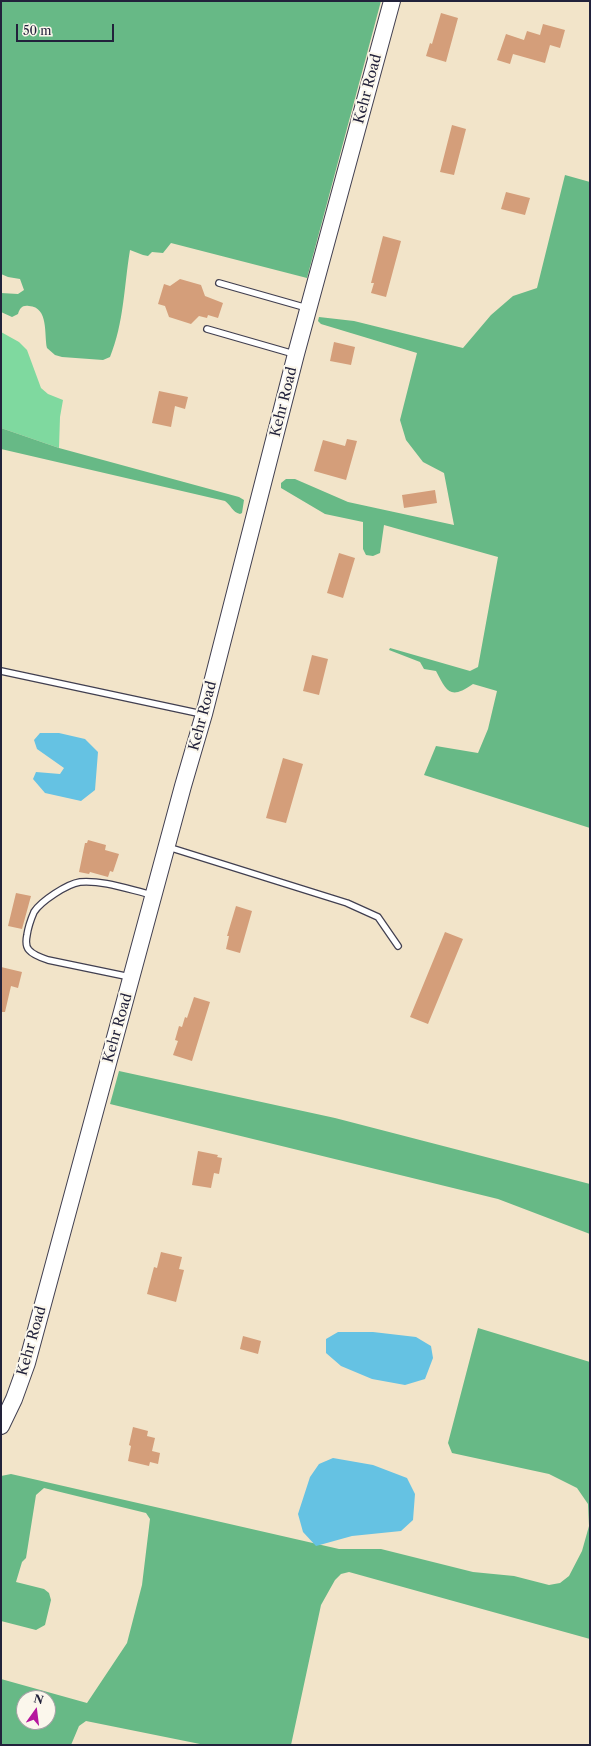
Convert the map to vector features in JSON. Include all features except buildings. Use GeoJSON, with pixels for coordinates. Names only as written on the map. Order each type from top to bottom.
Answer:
{"type":"FeatureCollection","features":[{"type":"Feature","properties":{"kind":"street","name":"Kehr Road"},"geometry":{"type":"LineString","coordinates":[[1,1426],[14,1399],[27,1363],[133,977],[204,714],[296,354],[392,1]]}},
{"type":"Feature","properties":{"kind":"lane"},"geometry":{"type":"LineString","coordinates":[[219,284],[309,308]]}},
{"type":"Feature","properties":{"kind":"lane"},"geometry":{"type":"LineString","coordinates":[[207,329],[296,354]]}},
{"type":"Feature","properties":{"kind":"lane"},"geometry":{"type":"LineString","coordinates":[[1,671],[204,714]]}},
{"type":"Feature","properties":{"kind":"lane"},"geometry":{"type":"LineString","coordinates":[[168,846],[347,903],[378,917],[398,946]]}},
{"type":"Feature","properties":{"kind":"lane"},"geometry":{"type":"LineString","coordinates":[[133,977],[48,960],[37,956],[28,950],[26,942],[27,931],[35,912],[44,901],[66,887],[79,882],[98,883],[155,895]]}},
{"type":"Feature","properties":{"kind":"green space"},"geometry":{"type":"Polygon","coordinates":[[[1,1],[381,1],[307,278],[171,243],[163,253],[152,252],[148,256],[130,250],[121,318],[115,344],[110,357],[103,360],[62,357],[55,355],[47,348],[43,316],[40,311],[35,308],[29,306],[23,307],[18,314],[12,317],[1,312],[1,293],[18,294],[24,290],[20,279],[1,274],[1,1]]]}},
{"type":"Feature","properties":{"kind":"green space"},"geometry":{"type":"Polygon","coordinates":[[[565,175],[590,182],[590,828],[424,775],[436,746],[478,753],[488,729],[497,691],[473,684],[459,692],[450,691],[446,689],[436,671],[424,669],[420,662],[389,650],[390,648],[470,671],[478,667],[498,557],[384,525],[380,553],[373,556],[366,555],[363,549],[363,522],[325,514],[281,488],[281,483],[286,479],[295,479],[348,502],[454,525],[444,473],[423,462],[406,440],[400,420],[417,353],[321,324],[318,321],[319,317],[354,321],[463,348],[491,315],[513,296],[537,288],[565,175]]]}},
{"type":"Feature","properties":{"kind":"green space"},"geometry":{"type":"Polygon","coordinates":[[[1,332],[19,342],[27,350],[41,388],[48,394],[63,400],[60,417],[59,448],[1,428],[1,332]]]}},
{"type":"Feature","properties":{"kind":"green space"},"geometry":{"type":"Polygon","coordinates":[[[1,428],[59,448],[239,497],[244,500],[242,513],[240,514],[235,512],[225,501],[1,449],[1,428]]]}},
{"type":"Feature","properties":{"kind":"green space"},"geometry":{"type":"Polygon","coordinates":[[[119,1071],[335,1118],[590,1184],[590,1234],[498,1199],[110,1104],[119,1071]]]}},
{"type":"Feature","properties":{"kind":"green space"},"geometry":{"type":"Polygon","coordinates":[[[478,1328],[590,1362],[590,1639],[349,1572],[341,1574],[335,1580],[321,1605],[291,1745],[205,1745],[86,1721],[79,1726],[71,1745],[1,1745],[1,1679],[40,1690],[16,1690],[16,1730],[56,1730],[56,1694],[87,1703],[127,1643],[142,1585],[150,1519],[146,1513],[44,1488],[36,1495],[26,1558],[22,1562],[16,1582],[44,1589],[49,1593],[51,1600],[45,1625],[36,1630],[1,1621],[1,1476],[11,1474],[339,1549],[381,1549],[473,1572],[514,1576],[549,1585],[560,1583],[569,1576],[582,1551],[589,1526],[588,1504],[577,1488],[549,1474],[452,1453],[448,1443],[478,1328]]]}},
{"type":"Feature","properties":{"kind":"water"},"geometry":{"type":"Polygon","coordinates":[[[40,733],[59,733],[85,739],[98,752],[95,790],[81,801],[45,793],[33,779],[36,772],[60,774],[64,768],[37,749],[34,740],[40,733]]]}},
{"type":"Feature","properties":{"kind":"water"},"geometry":{"type":"Polygon","coordinates":[[[338,1332],[373,1332],[416,1337],[431,1346],[433,1358],[425,1379],[405,1385],[372,1379],[341,1366],[326,1353],[326,1339],[338,1332]]]}},
{"type":"Feature","properties":{"kind":"water"},"geometry":{"type":"Polygon","coordinates":[[[333,1458],[373,1465],[407,1478],[415,1494],[413,1520],[401,1531],[352,1536],[316,1546],[303,1532],[298,1514],[310,1477],[319,1464],[333,1458]]]}}]}
